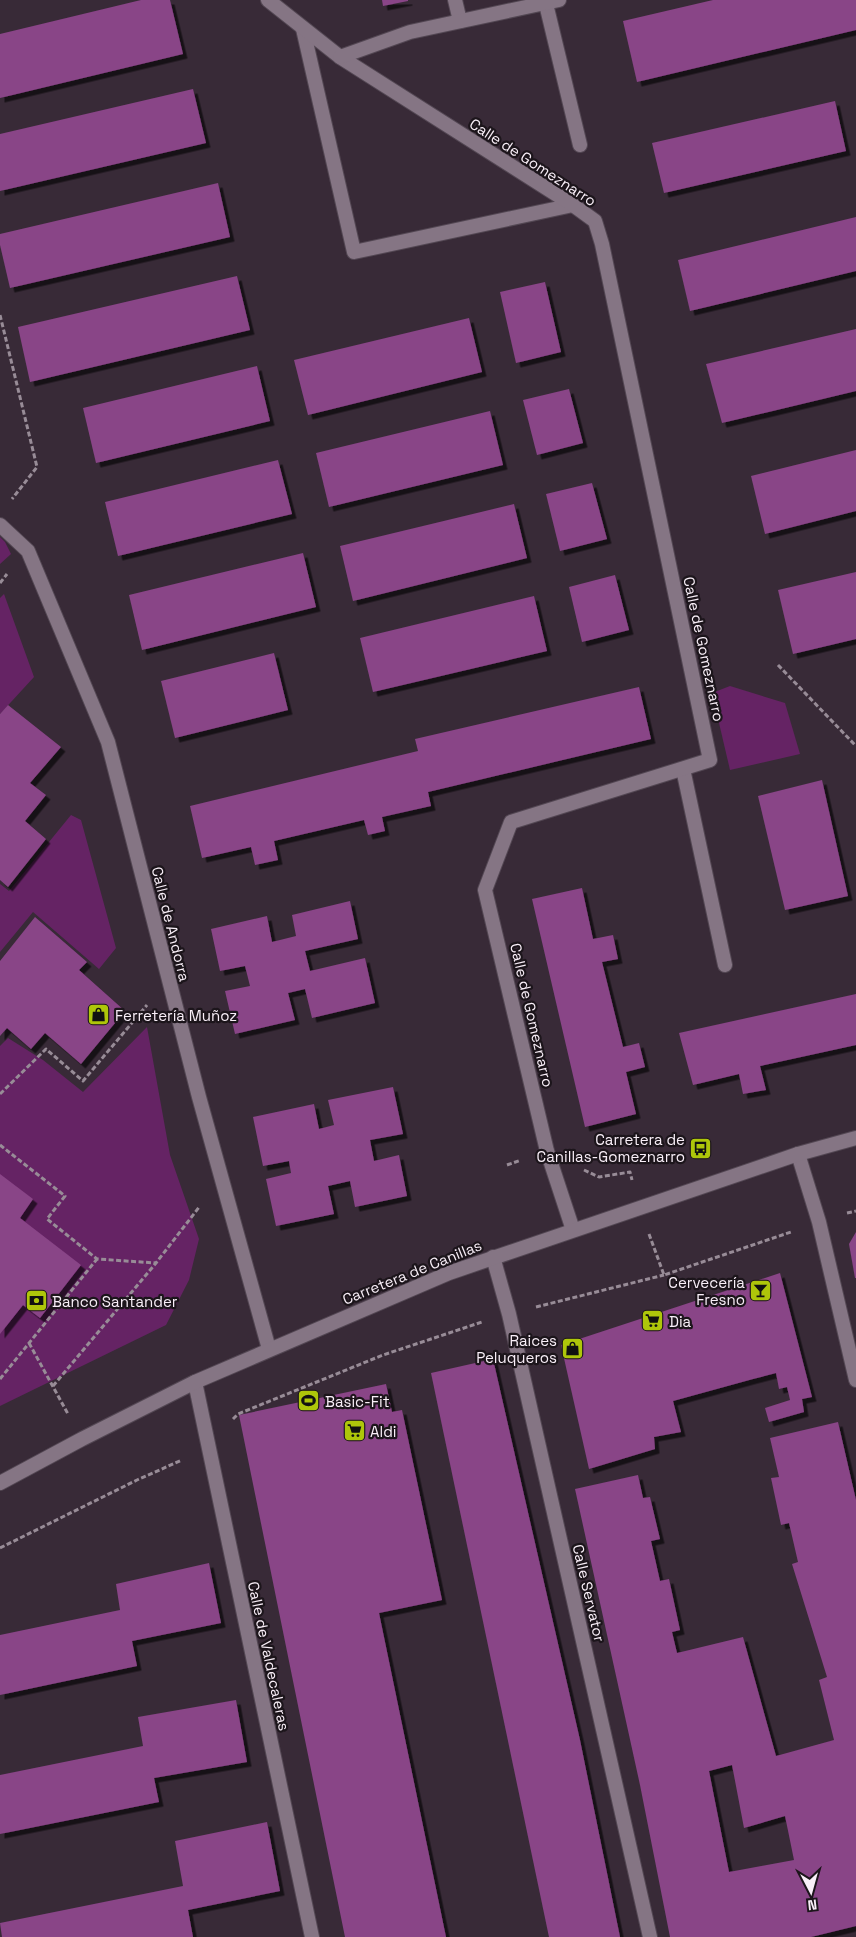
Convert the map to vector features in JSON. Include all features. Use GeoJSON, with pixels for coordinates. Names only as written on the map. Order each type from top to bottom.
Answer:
{"type":"FeatureCollection","features":[{"type":"Feature","properties":{"kind":"street","name":"Calle de Gomeznarro"},"geometry":{"type":"LineString","coordinates":[[268,0],[340,57],[573,205],[595,221],[602,244],[710,760],[511,822],[485,890],[547,1151],[573,1230]]}},
{"type":"Feature","properties":{"kind":"street"},"geometry":{"type":"LineString","coordinates":[[455,0],[460,21]]}},
{"type":"Feature","properties":{"kind":"street"},"geometry":{"type":"LineString","coordinates":[[340,57],[410,32],[552,2],[580,146]]}},
{"type":"Feature","properties":{"kind":"street"},"geometry":{"type":"LineString","coordinates":[[303,29],[354,252],[573,205]]}},
{"type":"Feature","properties":{"kind":"street","name":"Calle de Andorra"},"geometry":{"type":"LineString","coordinates":[[0,524],[28,551],[108,742],[168,980],[268,1349]]}},
{"type":"Feature","properties":{"kind":"street"},"geometry":{"type":"LineString","coordinates":[[682,769],[725,965]]}},
{"type":"Feature","properties":{"kind":"street","name":"Carretera de Canillas"},"geometry":{"type":"LineString","coordinates":[[0,1483],[195,1382],[268,1349],[449,1273],[798,1154],[856,1138]]}},
{"type":"Feature","properties":{"kind":"street"},"geometry":{"type":"LineString","coordinates":[[798,1154],[819,1222],[856,1380]]}},
{"type":"Feature","properties":{"kind":"street","name":"Calle Servator"},"geometry":{"type":"LineString","coordinates":[[493,1257],[509,1314],[650,1937]]}},
{"type":"Feature","properties":{"kind":"street","name":"Calle de Valdecaleras"},"geometry":{"type":"LineString","coordinates":[[195,1382],[312,1937]]}},
{"type":"Feature","properties":{"kind":"path"},"geometry":{"type":"LineString","coordinates":[[0,315],[37,467],[11,501]]}},
{"type":"Feature","properties":{"kind":"path"},"geometry":{"type":"LineString","coordinates":[[778,665],[856,746]]}},
{"type":"Feature","properties":{"kind":"path"},"geometry":{"type":"LineString","coordinates":[[0,1094],[46,1049],[83,1081],[168,980]]}},
{"type":"Feature","properties":{"kind":"path"},"geometry":{"type":"LineString","coordinates":[[0,1145],[65,1196],[47,1219],[97,1259],[156,1263]]}},
{"type":"Feature","properties":{"kind":"path"},"geometry":{"type":"LineString","coordinates":[[53,1386],[156,1263],[186,1224]]}},
{"type":"Feature","properties":{"kind":"path"},"geometry":{"type":"LineString","coordinates":[[0,1379],[97,1259]]}},
{"type":"Feature","properties":{"kind":"path"},"geometry":{"type":"LineString","coordinates":[[0,1548],[137,1480],[225,1441],[226,1428],[238,1414],[383,1355],[509,1314],[664,1276]]}},
{"type":"Feature","properties":{"kind":"path"},"geometry":{"type":"LineString","coordinates":[[29,1343],[82,1439]]}},
{"type":"Feature","properties":{"kind":"shaded area"},"geometry":{"type":"Polygon","coordinates":[[[0,537],[11,554],[0,564],[0,537]]]}},
{"type":"Feature","properties":{"kind":"shaded area"},"geometry":{"type":"Polygon","coordinates":[[[4,594],[34,677],[0,714],[0,598],[4,594]]]}},
{"type":"Feature","properties":{"kind":"shaded area"},"geometry":{"type":"Polygon","coordinates":[[[730,686],[785,703],[800,754],[730,770],[712,693],[730,686]]]}},
{"type":"Feature","properties":{"kind":"shaded area"},"geometry":{"type":"Polygon","coordinates":[[[71,815],[81,820],[116,948],[99,969],[33,912],[0,952],[0,884],[9,891],[71,815]]]}},
{"type":"Feature","properties":{"kind":"shaded area"},"geometry":{"type":"Polygon","coordinates":[[[147,1027],[170,1155],[199,1239],[189,1280],[166,1325],[0,1406],[0,1046],[8,1038],[43,1060],[83,1092],[147,1027]]]}},
{"type":"Feature","properties":{"kind":"building"},"geometry":{"type":"Polygon","coordinates":[[[141,0],[170,0],[183,54],[0,98],[0,34],[141,0]]]}},
{"type":"Feature","properties":{"kind":"building"},"geometry":{"type":"Polygon","coordinates":[[[382,0],[408,0],[408,1],[383,6],[382,0]]]}},
{"type":"Feature","properties":{"kind":"building"},"geometry":{"type":"Polygon","coordinates":[[[713,0],[856,0],[856,30],[637,82],[623,21],[713,0]]]}},
{"type":"Feature","properties":{"kind":"building"},"geometry":{"type":"Polygon","coordinates":[[[193,89],[206,143],[0,191],[0,134],[193,89]]]}},
{"type":"Feature","properties":{"kind":"building"},"geometry":{"type":"Polygon","coordinates":[[[835,101],[846,151],[664,193],[652,143],[835,101]]]}},
{"type":"Feature","properties":{"kind":"building"},"geometry":{"type":"Polygon","coordinates":[[[218,183],[230,237],[10,288],[0,245],[0,234],[218,183]]]}},
{"type":"Feature","properties":{"kind":"building"},"geometry":{"type":"Polygon","coordinates":[[[856,217],[856,271],[690,311],[678,260],[856,217]]]}},
{"type":"Feature","properties":{"kind":"building"},"geometry":{"type":"Polygon","coordinates":[[[237,276],[250,330],[30,382],[18,327],[237,276]]]}},
{"type":"Feature","properties":{"kind":"building"},"geometry":{"type":"Polygon","coordinates":[[[545,282],[561,352],[516,363],[500,292],[545,282]]]}},
{"type":"Feature","properties":{"kind":"building"},"geometry":{"type":"Polygon","coordinates":[[[469,318],[482,372],[308,415],[294,360],[469,318]]]}},
{"type":"Feature","properties":{"kind":"building"},"geometry":{"type":"Polygon","coordinates":[[[856,329],[856,391],[722,423],[706,364],[856,329]]]}},
{"type":"Feature","properties":{"kind":"building"},"geometry":{"type":"Polygon","coordinates":[[[257,366],[270,421],[96,463],[83,408],[257,366]]]}},
{"type":"Feature","properties":{"kind":"building"},"geometry":{"type":"Polygon","coordinates":[[[569,389],[583,443],[537,455],[523,400],[569,389]]]}},
{"type":"Feature","properties":{"kind":"building"},"geometry":{"type":"Polygon","coordinates":[[[490,411],[503,465],[329,507],[316,453],[490,411]]]}},
{"type":"Feature","properties":{"kind":"building"},"geometry":{"type":"Polygon","coordinates":[[[856,450],[856,511],[765,534],[751,476],[856,450]]]}},
{"type":"Feature","properties":{"kind":"building"},"geometry":{"type":"Polygon","coordinates":[[[278,460],[292,514],[118,556],[105,502],[278,460]]]}},
{"type":"Feature","properties":{"kind":"building"},"geometry":{"type":"Polygon","coordinates":[[[592,483],[607,539],[560,551],[546,494],[592,483]]]}},
{"type":"Feature","properties":{"kind":"building"},"geometry":{"type":"Polygon","coordinates":[[[514,504],[527,558],[353,601],[340,546],[514,504]]]}},
{"type":"Feature","properties":{"kind":"building"},"geometry":{"type":"Polygon","coordinates":[[[303,553],[316,607],[142,650],[129,595],[303,553]]]}},
{"type":"Feature","properties":{"kind":"building"},"geometry":{"type":"Polygon","coordinates":[[[856,572],[856,639],[793,654],[778,590],[856,572]]]}},
{"type":"Feature","properties":{"kind":"building"},"geometry":{"type":"Polygon","coordinates":[[[615,575],[629,630],[582,642],[569,587],[615,575]]]}},
{"type":"Feature","properties":{"kind":"building"},"geometry":{"type":"Polygon","coordinates":[[[534,596],[547,651],[373,692],[360,638],[534,596]]]}},
{"type":"Feature","properties":{"kind":"building"},"geometry":{"type":"Polygon","coordinates":[[[274,653],[288,710],[175,738],[161,681],[274,653]]]}},
{"type":"Feature","properties":{"kind":"building"},"geometry":{"type":"Polygon","coordinates":[[[639,687],[651,739],[428,792],[431,806],[382,817],[385,831],[368,835],[364,820],[274,841],[278,860],[255,865],[251,847],[202,858],[190,806],[418,751],[415,739],[639,687]]]}},
{"type":"Feature","properties":{"kind":"building"},"geometry":{"type":"Polygon","coordinates":[[[8,705],[61,747],[30,783],[46,795],[25,821],[46,839],[8,887],[0,880],[0,714],[8,705]]]}},
{"type":"Feature","properties":{"kind":"building"},"geometry":{"type":"Polygon","coordinates":[[[822,780],[848,896],[785,910],[758,796],[822,780]]]}},
{"type":"Feature","properties":{"kind":"building"},"geometry":{"type":"Polygon","coordinates":[[[582,888],[593,939],[613,935],[618,959],[602,962],[623,1047],[639,1043],[645,1067],[626,1072],[636,1114],[585,1127],[532,899],[582,888]]]}},
{"type":"Feature","properties":{"kind":"building"},"geometry":{"type":"Polygon","coordinates":[[[350,901],[358,939],[305,951],[310,971],[365,958],[375,1003],[312,1018],[305,989],[288,993],[295,1020],[235,1034],[225,991],[250,986],[245,966],[220,971],[211,929],[267,916],[272,942],[296,936],[292,915],[350,901]]]}},
{"type":"Feature","properties":{"kind":"building"},"geometry":{"type":"Polygon","coordinates":[[[35,917],[87,962],[79,970],[125,1011],[81,1064],[45,1033],[31,1049],[7,1028],[0,1036],[0,961],[35,917]]]}},
{"type":"Feature","properties":{"kind":"building"},"geometry":{"type":"Polygon","coordinates":[[[856,994],[856,1045],[760,1066],[766,1090],[743,1094],[739,1074],[693,1085],[679,1033],[856,994]]]}},
{"type":"Feature","properties":{"kind":"building"},"geometry":{"type":"Polygon","coordinates":[[[393,1087],[403,1134],[370,1140],[374,1161],[399,1155],[407,1196],[355,1207],[350,1181],[328,1186],[334,1214],[276,1226],[266,1179],[291,1173],[289,1161],[263,1166],[253,1117],[314,1104],[319,1129],[334,1125],[328,1100],[393,1087]]]}},
{"type":"Feature","properties":{"kind":"building"},"geometry":{"type":"Polygon","coordinates":[[[0,1174],[33,1199],[20,1218],[81,1265],[40,1318],[23,1305],[0,1334],[0,1174]]]}},
{"type":"Feature","properties":{"kind":"building"},"geometry":{"type":"Polygon","coordinates":[[[856,1232],[856,1278],[855,1278],[849,1244],[856,1232]]]}},
{"type":"Feature","properties":{"kind":"building"},"geometry":{"type":"Polygon","coordinates":[[[780,1273],[812,1397],[802,1399],[804,1412],[769,1422],[765,1408],[790,1400],[787,1387],[779,1389],[776,1373],[753,1379],[673,1401],[681,1432],[654,1437],[655,1449],[589,1469],[561,1345],[780,1273]]]}},
{"type":"Feature","properties":{"kind":"building"},"geometry":{"type":"Polygon","coordinates":[[[493,1359],[580,1740],[620,1937],[549,1937],[431,1373],[493,1359]]]}},
{"type":"Feature","properties":{"kind":"building"},"geometry":{"type":"Polygon","coordinates":[[[386,1384],[392,1412],[402,1410],[442,1600],[379,1613],[446,1937],[345,1937],[239,1415],[386,1384]]]}},
{"type":"Feature","properties":{"kind":"building"},"geometry":{"type":"Polygon","coordinates":[[[838,1422],[856,1500],[856,1926],[811,1937],[670,1937],[640,1785],[575,1489],[638,1475],[643,1498],[650,1497],[660,1539],[651,1541],[660,1581],[669,1579],[680,1630],[672,1632],[677,1653],[743,1637],[776,1756],[834,1740],[819,1680],[827,1677],[792,1564],[798,1562],[789,1523],[781,1525],[771,1478],[779,1477],[770,1438],[838,1422]],[[732,1765],[709,1771],[729,1872],[794,1860],[785,1816],[744,1828],[732,1765]]]}},
{"type":"Feature","properties":{"kind":"building"},"geometry":{"type":"Polygon","coordinates":[[[209,1563],[221,1623],[132,1641],[137,1666],[0,1695],[0,1635],[120,1610],[116,1584],[209,1563]]]}},
{"type":"Feature","properties":{"kind":"building"},"geometry":{"type":"Polygon","coordinates":[[[236,1700],[247,1762],[154,1778],[159,1802],[0,1834],[0,1775],[143,1746],[138,1717],[236,1700]]]}},
{"type":"Feature","properties":{"kind":"building"},"geometry":{"type":"Polygon","coordinates":[[[267,1822],[280,1891],[188,1910],[193,1937],[2,1937],[0,1923],[183,1886],[175,1841],[267,1822]]]}},
{"type":"Feature","properties":{"kind":"place","name":"Ferretería Muñoz"},"geometry":{"type":"Point","coordinates":[99,1015]}},
{"type":"Feature","properties":{"kind":"place","name":"Carretera de Canillas-Gomeznarro"},"geometry":{"type":"Point","coordinates":[701,1148]}},
{"type":"Feature","properties":{"kind":"place","name":"Cervecería Fresno"},"geometry":{"type":"Point","coordinates":[761,1291]}},
{"type":"Feature","properties":{"kind":"place","name":"Banco Santander"},"geometry":{"type":"Point","coordinates":[36,1301]}},
{"type":"Feature","properties":{"kind":"place","name":"Dia"},"geometry":{"type":"Point","coordinates":[653,1321]}},
{"type":"Feature","properties":{"kind":"place","name":"Raices Peluqueros"},"geometry":{"type":"Point","coordinates":[573,1349]}},
{"type":"Feature","properties":{"kind":"place","name":"Basic-Fit"},"geometry":{"type":"Point","coordinates":[309,1401]}},
{"type":"Feature","properties":{"kind":"place","name":"Aldi"},"geometry":{"type":"Point","coordinates":[354,1431]}}]}
